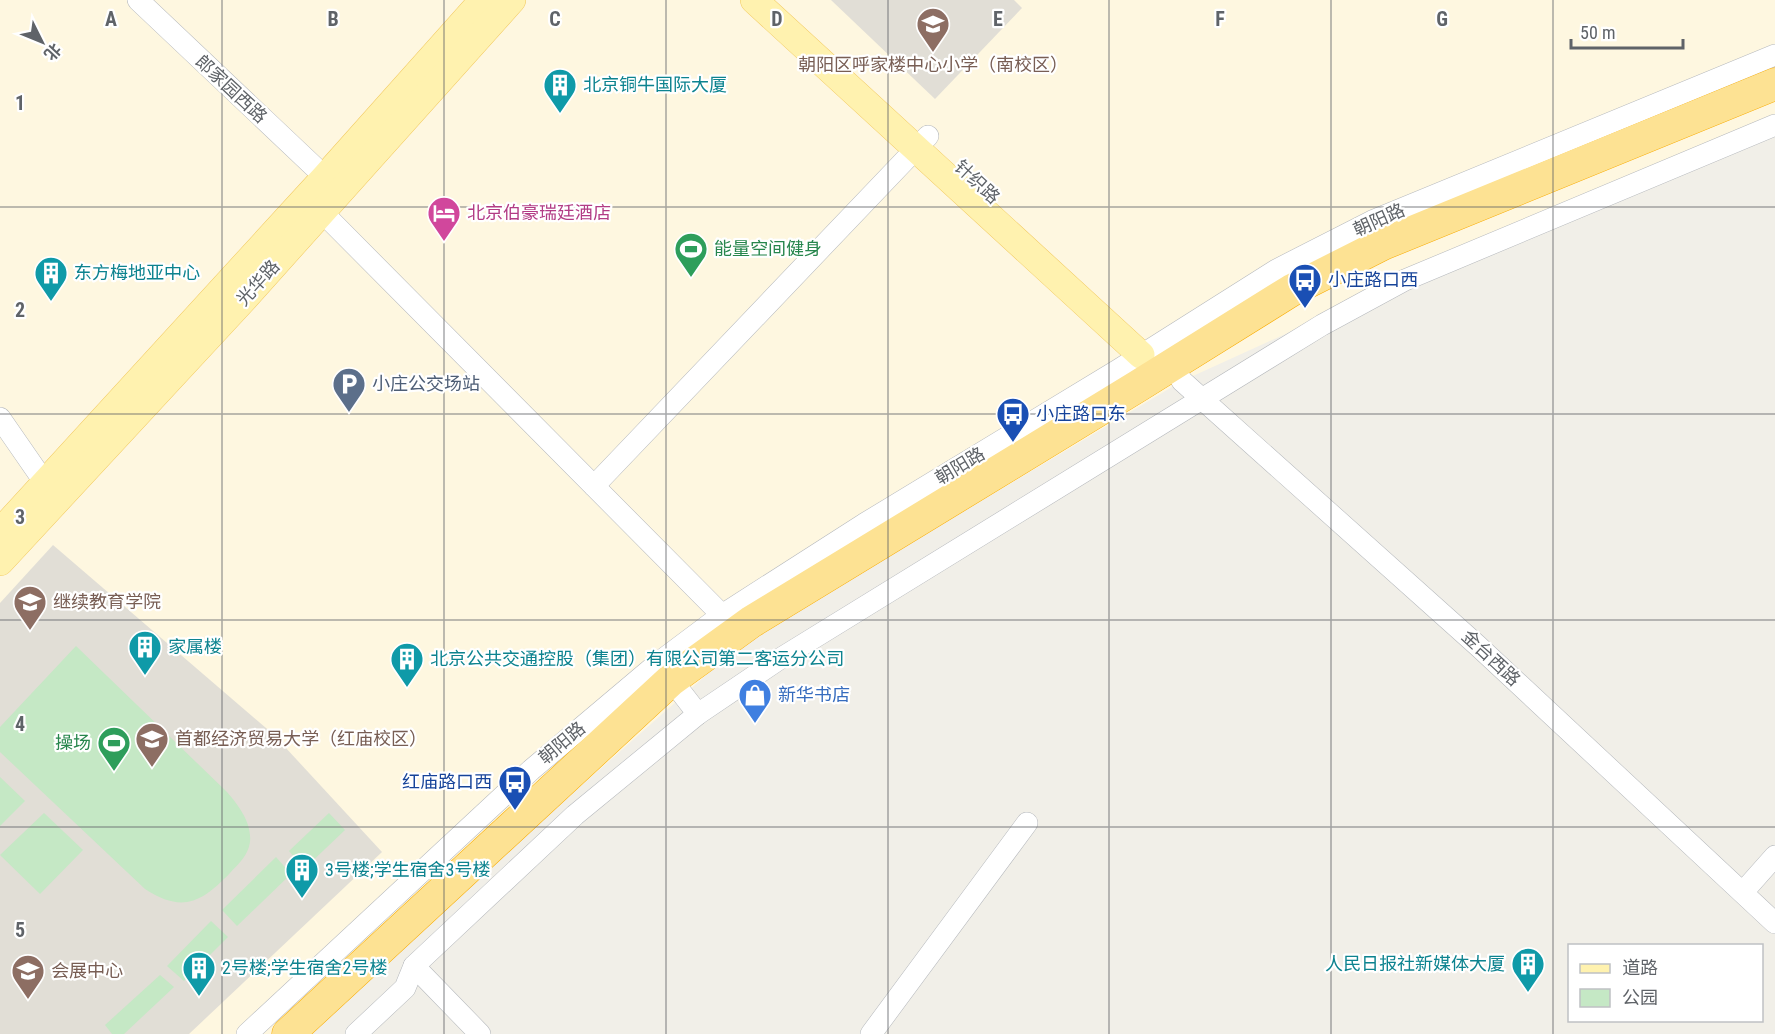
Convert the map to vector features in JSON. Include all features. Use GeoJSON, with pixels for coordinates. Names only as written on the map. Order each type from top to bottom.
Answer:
{"type":"FeatureCollection","features":[{"type":"Feature","properties":{"kind":"highway","name":"朝阳路"},"geometry":{"type":"LineString","coordinates":[[288,1034],[751,622],[1168,370],[1292,290],[1383,244],[1775,84]]}},
{"type":"Feature","properties":{"kind":"highway","name":"朝阳路"},"geometry":{"type":"LineString","coordinates":[[1168,370],[1391,258],[1775,101]]}},
{"type":"Feature","properties":{"kind":"highway","name":"朝阳路"},"geometry":{"type":"LineString","coordinates":[[313,1034],[677,688]]}},
{"type":"Feature","properties":{"kind":"main road","name":"光华路"},"geometry":{"type":"LineString","coordinates":[[0,562],[52,491],[325,177],[483,0]]}},
{"type":"Feature","properties":{"kind":"main road","name":"光华路"},"geometry":{"type":"LineString","coordinates":[[0,532],[52,491],[322,212],[512,0]]}},
{"type":"Feature","properties":{"kind":"main road","name":"针织路"},"geometry":{"type":"LineString","coordinates":[[754,0],[922,142]]}},
{"type":"Feature","properties":{"kind":"main road","name":"针织路"},"geometry":{"type":"LineString","coordinates":[[782,0],[922,142],[1168,370]]}},
{"type":"Feature","properties":{"kind":"street","name":"郎家园西路"},"geometry":{"type":"LineString","coordinates":[[138,0],[325,177]]}},
{"type":"Feature","properties":{"kind":"street","name":"朝阳路"},"geometry":{"type":"LineString","coordinates":[[247,1034],[531,770],[677,688],[778,660],[1168,370],[1276,270],[1372,221],[1775,55]]}},
{"type":"Feature","properties":{"kind":"street","name":"朝阳路"},"geometry":{"type":"LineString","coordinates":[[356,1034],[405,988],[414,966],[575,815],[677,688],[722,615],[864,524],[1168,370],[1322,325],[1405,280],[1775,126]]}},
{"type":"Feature","properties":{"kind":"street"},"geometry":{"type":"LineString","coordinates":[[594,486],[922,142]]}},
{"type":"Feature","properties":{"kind":"street"},"geometry":{"type":"LineString","coordinates":[[322,212],[722,615]]}},
{"type":"Feature","properties":{"kind":"street","name":"金台西路"},"geometry":{"type":"LineString","coordinates":[[1168,370],[1478,646],[1775,922]]}},
{"type":"Feature","properties":{"kind":"street"},"geometry":{"type":"LineString","coordinates":[[0,418],[52,491]]}},
{"type":"Feature","properties":{"kind":"street"},"geometry":{"type":"LineString","coordinates":[[871,1034],[1026,823]]}},
{"type":"Feature","properties":{"kind":"street"},"geometry":{"type":"LineString","coordinates":[[1743,892],[1775,856]]}},
{"type":"Feature","properties":{"kind":"street"},"geometry":{"type":"LineString","coordinates":[[414,966],[480,1034]]}},
{"type":"Feature","properties":{"kind":"shaded area"},"geometry":{"type":"Polygon","coordinates":[[[0,0],[1775,0],[1775,118],[1351,304],[1182,381],[739,646],[301,1034],[0,1034],[0,0]]]}},
{"type":"Feature","properties":{"kind":"shaded area","name":"朝阳区呼家楼中心小学（南校区）"},"geometry":{"type":"Polygon","coordinates":[[[831,0],[1014,0],[1022,8],[935,99],[831,0]]]}},
{"type":"Feature","properties":{"kind":"shaded area","name":"首都经济贸易大学（红庙校区）"},"geometry":{"type":"Polygon","coordinates":[[[53,545],[273,734],[382,852],[189,1034],[0,1034],[0,603],[53,545]]]}},
{"type":"Feature","properties":{"kind":"green space","name":"操场"},"geometry":{"type":"Polygon","coordinates":[[[76,646],[227,792],[244,815],[250,835],[245,855],[220,883],[200,898],[181,902],[170,901],[145,889],[0,752],[0,727],[76,646]]]}},
{"type":"Feature","properties":{"kind":"green space"},"geometry":{"type":"Polygon","coordinates":[[[0,777],[25,801],[0,826],[0,777]]]}},
{"type":"Feature","properties":{"kind":"green space"},"geometry":{"type":"Polygon","coordinates":[[[44,813],[83,850],[40,894],[0,855],[44,813]]]}},
{"type":"Feature","properties":{"kind":"green space"},"geometry":{"type":"Polygon","coordinates":[[[329,813],[345,830],[304,869],[289,851],[329,813]]]}},
{"type":"Feature","properties":{"kind":"green space"},"geometry":{"type":"Polygon","coordinates":[[[276,857],[291,874],[237,926],[222,910],[276,857]]]}},
{"type":"Feature","properties":{"kind":"green space"},"geometry":{"type":"Polygon","coordinates":[[[211,921],[228,937],[184,981],[167,966],[211,921]]]}},
{"type":"Feature","properties":{"kind":"green space"},"geometry":{"type":"Polygon","coordinates":[[[160,975],[174,987],[124,1034],[112,1034],[105,1025],[160,975]]]}},
{"type":"Feature","properties":{"kind":"place","name":"朝阳区呼家楼中心小学（南校区）"},"geometry":{"type":"Point","coordinates":[933,53]}},
{"type":"Feature","properties":{"kind":"place","name":"北京铜牛国际大厦"},"geometry":{"type":"Point","coordinates":[560,114]}},
{"type":"Feature","properties":{"kind":"place","name":"北京伯豪瑞廷酒店"},"geometry":{"type":"Point","coordinates":[444,242]}},
{"type":"Feature","properties":{"kind":"place","name":"能量空间健身"},"geometry":{"type":"Point","coordinates":[691,278]}},
{"type":"Feature","properties":{"kind":"place","name":"东方梅地亚中心"},"geometry":{"type":"Point","coordinates":[51,302]}},
{"type":"Feature","properties":{"kind":"place","name":"小庄路口西"},"geometry":{"type":"Point","coordinates":[1305,309]}},
{"type":"Feature","properties":{"kind":"place","name":"小庄公交场站"},"geometry":{"type":"Point","coordinates":[349,413]}},
{"type":"Feature","properties":{"kind":"place","name":"小庄路口东"},"geometry":{"type":"Point","coordinates":[1013,443]}},
{"type":"Feature","properties":{"kind":"place","name":"继续教育学院"},"geometry":{"type":"Point","coordinates":[30,631]}},
{"type":"Feature","properties":{"kind":"place","name":"家属楼"},"geometry":{"type":"Point","coordinates":[145,676]}},
{"type":"Feature","properties":{"kind":"place","name":"北京公共交通控股（集团）有限公司第二客运分公司"},"geometry":{"type":"Point","coordinates":[407,688]}},
{"type":"Feature","properties":{"kind":"place","name":"新华书店"},"geometry":{"type":"Point","coordinates":[755,724]}},
{"type":"Feature","properties":{"kind":"place","name":"首都经济贸易大学（红庙校区）"},"geometry":{"type":"Point","coordinates":[152,768]}},
{"type":"Feature","properties":{"kind":"place","name":"操场"},"geometry":{"type":"Point","coordinates":[114,772]}},
{"type":"Feature","properties":{"kind":"place","name":"红庙路口西"},"geometry":{"type":"Point","coordinates":[515,811]}},
{"type":"Feature","properties":{"kind":"place","name":"3号楼;学生宿舍3号楼"},"geometry":{"type":"Point","coordinates":[302,899]}},
{"type":"Feature","properties":{"kind":"place","name":"人民日报社新媒体大厦"},"geometry":{"type":"Point","coordinates":[1528,993]}},
{"type":"Feature","properties":{"kind":"place","name":"2号楼;学生宿舍2号楼"},"geometry":{"type":"Point","coordinates":[199,997]}},
{"type":"Feature","properties":{"kind":"place","name":"会展中心"},"geometry":{"type":"Point","coordinates":[28,1000]}}]}
